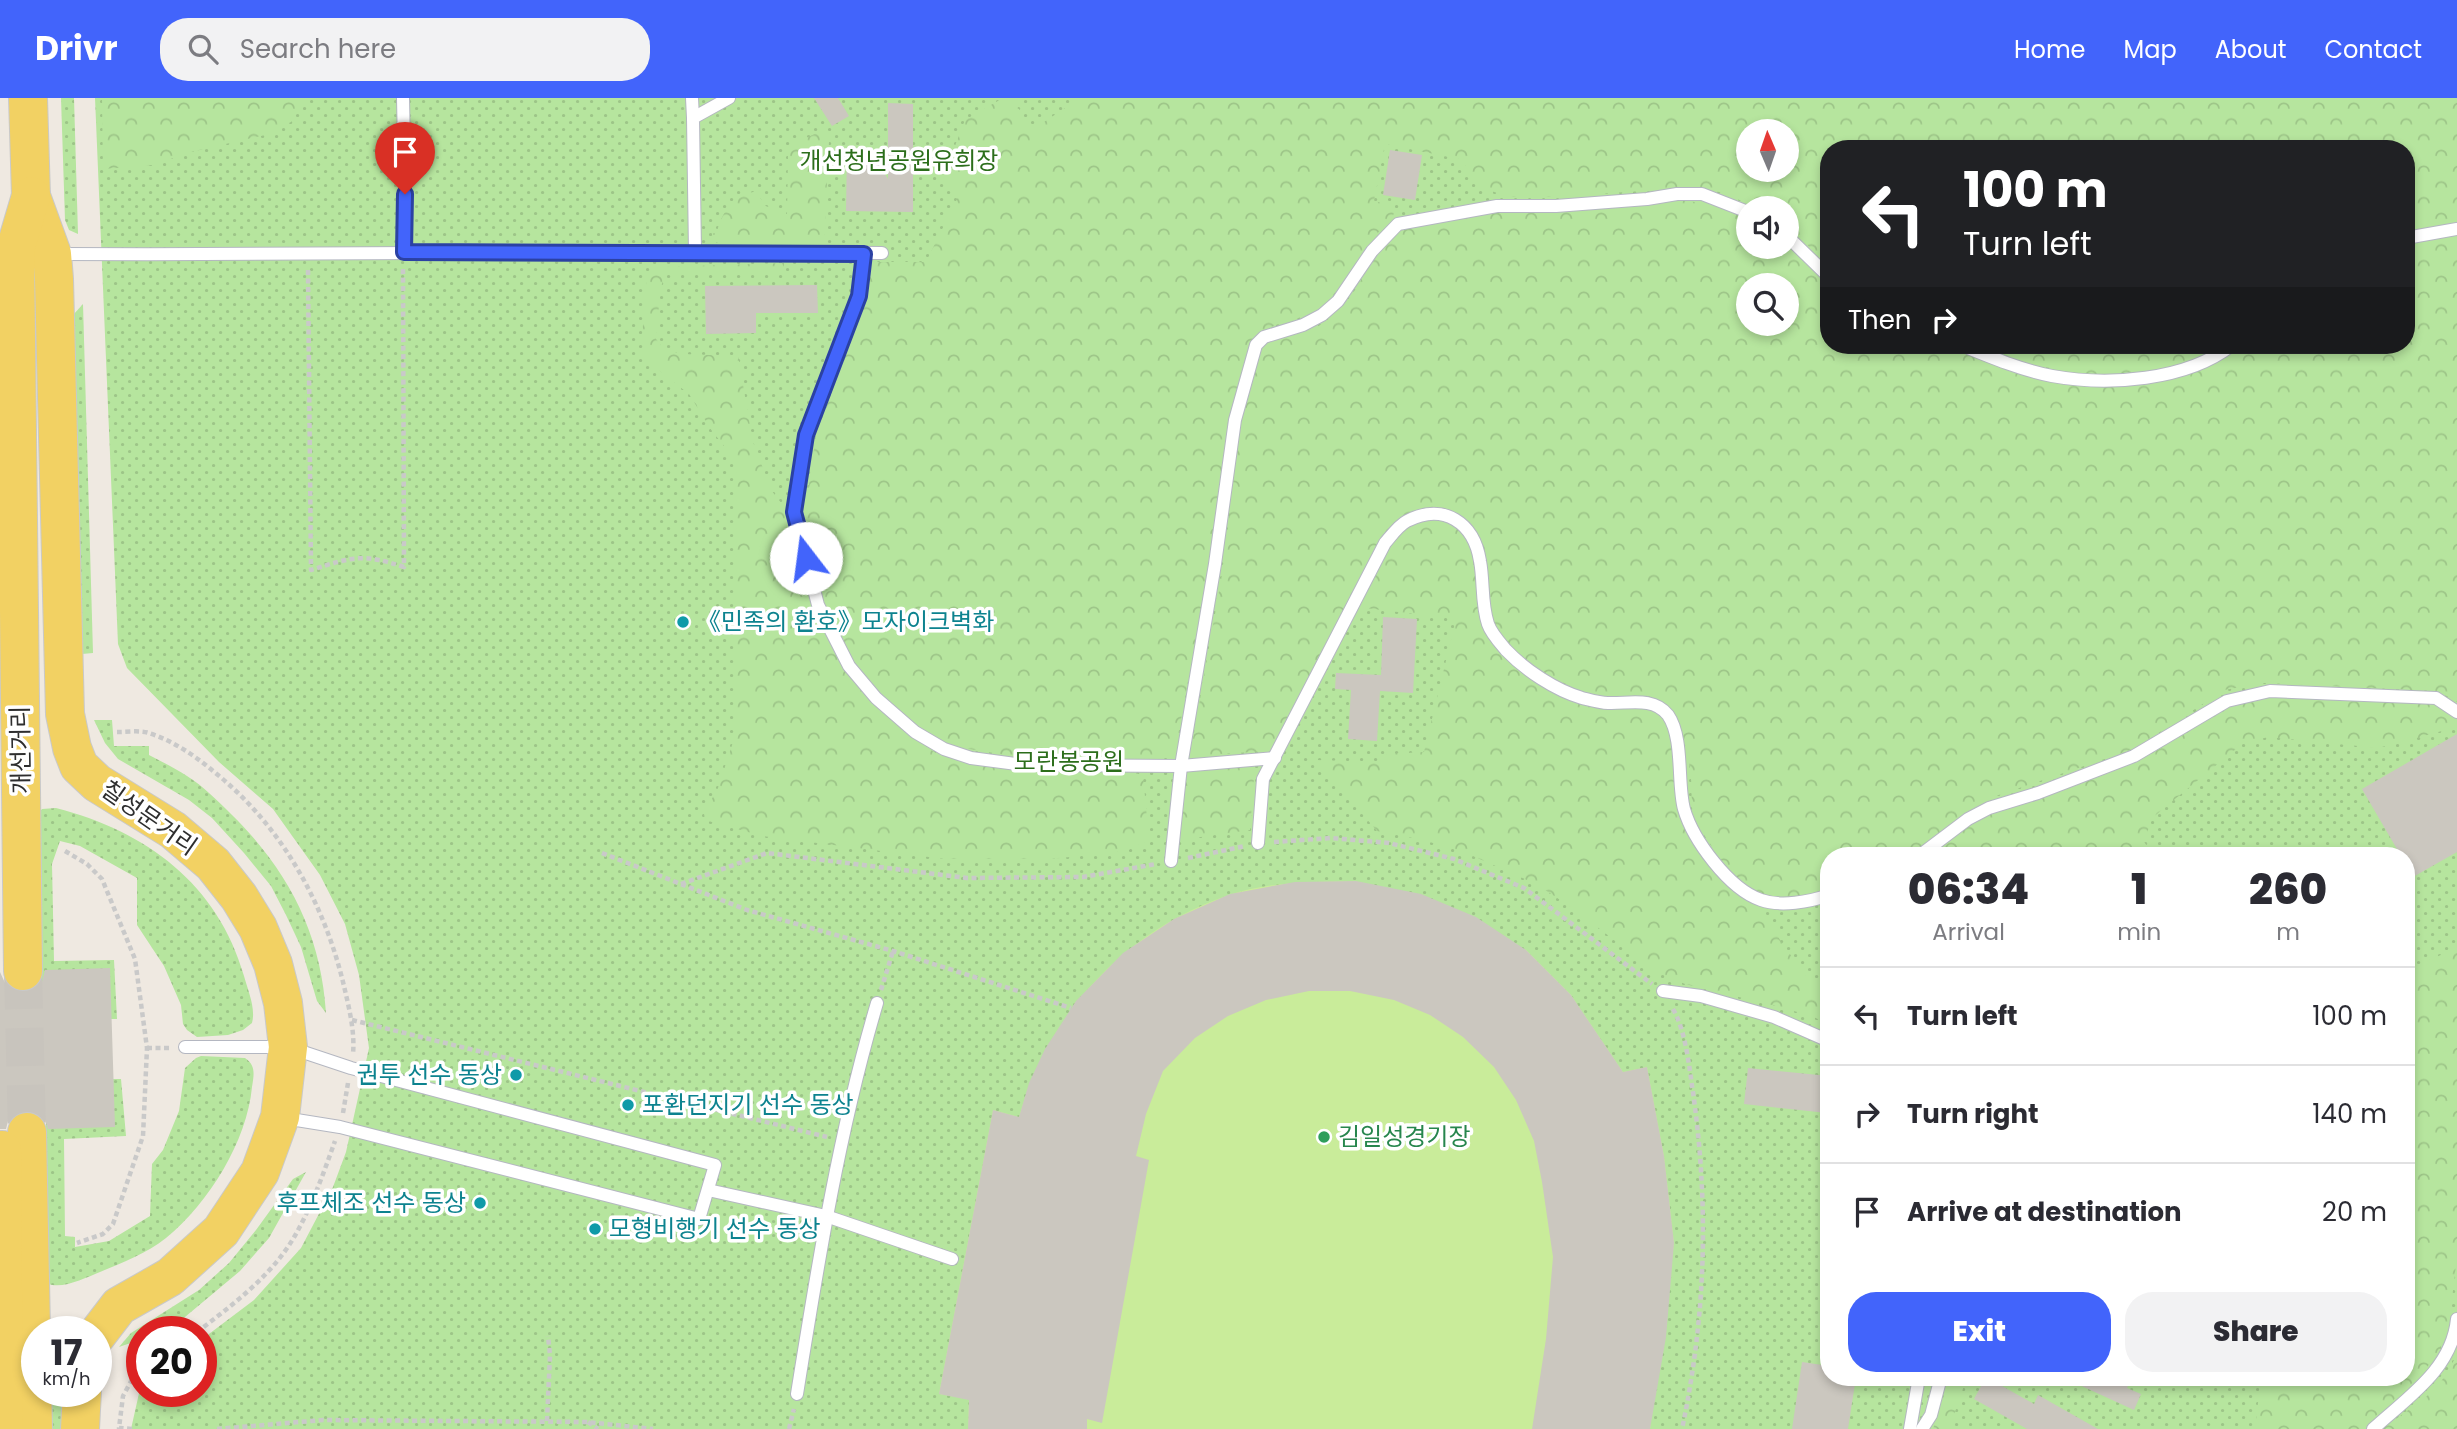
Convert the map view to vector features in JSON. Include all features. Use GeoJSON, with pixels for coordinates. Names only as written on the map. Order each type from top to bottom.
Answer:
{"type":"FeatureCollection","features":[{"type":"Feature","properties":{"kind":"main road","name":"개선거리"},"geometry":{"type":"LineString","coordinates":[[28,98],[31,196],[52,254],[65,714]]}},
{"type":"Feature","properties":{"kind":"main road","name":"개선거리"},"geometry":{"type":"LineString","coordinates":[[23,971],[15,250],[31,196]]}},
{"type":"Feature","properties":{"kind":"main road","name":"칠성문거리"},"geometry":{"type":"LineString","coordinates":[[65,714],[79,766],[97,783],[173,830],[213,864],[239,897],[258,928],[273,964],[283,1003],[288,1047],[280,1117],[260,1172],[221,1231],[170,1277],[119,1306],[111,1316]]}},
{"type":"Feature","properties":{"kind":"main road"},"geometry":{"type":"LineString","coordinates":[[4,1429],[15,1133]]}},
{"type":"Feature","properties":{"kind":"main road"},"geometry":{"type":"LineString","coordinates":[[15,1133],[33,1429]]}},
{"type":"Feature","properties":{"kind":"main road"},"geometry":{"type":"LineString","coordinates":[[80,1429],[81,1407]]}},
{"type":"Feature","properties":{"kind":"lane"},"geometry":{"type":"LineString","coordinates":[[403,98],[404,252]]}},
{"type":"Feature","properties":{"kind":"lane"},"geometry":{"type":"LineString","coordinates":[[692,98],[695,252]]}},
{"type":"Feature","properties":{"kind":"lane"},"geometry":{"type":"LineString","coordinates":[[692,118],[729,98]]}},
{"type":"Feature","properties":{"kind":"lane"},"geometry":{"type":"LineString","coordinates":[[1171,861],[1181,766],[1215,564],[1235,420],[1256,345],[1264,337],[1303,325],[1322,315],[1338,301],[1371,251],[1398,224],[1497,206],[1556,206],[1677,194],[1702,194],[1736,207]]}},
{"type":"Feature","properties":{"kind":"lane"},"geometry":{"type":"LineString","coordinates":[[2415,236],[2457,229]]}},
{"type":"Feature","properties":{"kind":"lane"},"geometry":{"type":"LineString","coordinates":[[1799,247],[1820,267]]}},
{"type":"Feature","properties":{"kind":"lane"},"geometry":{"type":"LineString","coordinates":[[52,254],[882,253]]}},
{"type":"Feature","properties":{"kind":"lane"},"geometry":{"type":"LineString","coordinates":[[864,254],[859,296],[806,435],[794,512],[818,604],[849,666],[876,698],[915,732],[944,749],[971,758],[1024,765],[1181,766],[1275,758]]}},
{"type":"Feature","properties":{"kind":"lane"},"geometry":{"type":"LineString","coordinates":[[1984,354],[2052,376],[2117,381],[2147,378],[2221,354]]}},
{"type":"Feature","properties":{"kind":"lane"},"geometry":{"type":"LineString","coordinates":[[1258,843],[1263,779],[1385,543],[1405,521],[1426,514],[1441,513],[1459,520],[1472,536],[1480,559],[1483,604],[1489,627],[1521,664],[1553,685],[1581,698],[1608,703],[1636,701],[1653,705],[1667,715],[1680,755],[1684,806],[1690,827],[1716,865],[1739,887],[1761,900],[1790,903],[1820,897]]}},
{"type":"Feature","properties":{"kind":"lane"},"geometry":{"type":"LineString","coordinates":[[1931,847],[1989,808],[2038,793],[2134,756],[2227,701],[2270,691],[2436,698],[2457,712]]}},
{"type":"Feature","properties":{"kind":"lane"},"geometry":{"type":"LineString","coordinates":[[1662,991],[1701,996],[1774,1017],[1820,1037]]}},
{"type":"Feature","properties":{"kind":"lane"},"geometry":{"type":"LineString","coordinates":[[797,1394],[826,1216],[860,1060],[877,1003]]}},
{"type":"Feature","properties":{"kind":"lane"},"geometry":{"type":"LineString","coordinates":[[185,1047],[288,1047],[351,1068],[715,1165],[699,1219],[340,1127],[280,1117]]}},
{"type":"Feature","properties":{"kind":"lane"},"geometry":{"type":"LineString","coordinates":[[708,1190],[826,1216],[952,1258]]}},
{"type":"Feature","properties":{"kind":"lane"},"geometry":{"type":"LineString","coordinates":[[2373,1429],[2443,1363],[2455,1334],[2457,1319]]}},
{"type":"Feature","properties":{"kind":"lane"},"geometry":{"type":"LineString","coordinates":[[1910,1429],[1917,1386]]}},
{"type":"Feature","properties":{"kind":"lane"},"geometry":{"type":"LineString","coordinates":[[1923,1429],[1931,1415],[1939,1386]]}},
{"type":"Feature","properties":{"kind":"path"},"geometry":{"type":"LineString","coordinates":[[307,255],[311,570],[348,558],[376,558],[404,567],[404,252]]}},
{"type":"Feature","properties":{"kind":"path"},"geometry":{"type":"LineString","coordinates":[[117,732],[148,732]]}},
{"type":"Feature","properties":{"kind":"path"},"geometry":{"type":"LineString","coordinates":[[681,884],[766,853],[967,878],[1083,877],[1258,843],[1342,839],[1389,843],[1454,859],[1524,888],[1662,991],[1678,1018],[1690,1074],[1704,1207],[1698,1336],[1682,1429]]}},
{"type":"Feature","properties":{"kind":"path"},"geometry":{"type":"LineString","coordinates":[[65,851],[87,864],[103,879],[135,959],[147,1048],[143,1136],[113,1224],[103,1234],[77,1243]]}},
{"type":"Feature","properties":{"kind":"path"},"geometry":{"type":"LineString","coordinates":[[601,853],[747,909],[894,951],[1071,1008]]}},
{"type":"Feature","properties":{"kind":"path"},"geometry":{"type":"LineString","coordinates":[[888,969],[894,951]]}},
{"type":"Feature","properties":{"kind":"path"},"geometry":{"type":"LineString","coordinates":[[352,1020],[842,1141]]}},
{"type":"Feature","properties":{"kind":"path"},"geometry":{"type":"LineString","coordinates":[[547,1421],[551,1355],[548,1336]]}},
{"type":"Feature","properties":{"kind":"path"},"geometry":{"type":"LineString","coordinates":[[126,1390],[119,1429],[132,1429]]}},
{"type":"Feature","properties":{"kind":"path"},"geometry":{"type":"LineString","coordinates":[[217,1429],[323,1420],[587,1422],[653,1429]]}},
{"type":"Feature","properties":{"kind":"path"},"geometry":{"type":"LineString","coordinates":[[587,1422],[598,1429]]}},
{"type":"Feature","properties":{"kind":"green space"},"geometry":{"type":"Polygon","coordinates":[[[61,98],[74,98],[78,234],[69,230],[65,220],[61,98]]]}},
{"type":"Feature","properties":{"kind":"green space","name":"모란봉공원"},"geometry":{"type":"Polygon","coordinates":[[[95,98],[2457,98],[2457,1429],[131,1429],[136,1407],[217,1407],[217,1328],[254,1300],[301,1248],[333,1187],[346,1152],[369,1048],[359,975],[345,924],[320,875],[273,809],[219,762],[127,668],[118,644],[95,98]]]}},
{"type":"Feature","properties":{"kind":"green space"},"geometry":{"type":"Polygon","coordinates":[[[102,98],[307,98],[291,122],[265,135],[191,152],[153,165],[103,169],[102,98]]]}},
{"type":"Feature","properties":{"kind":"green space"},"geometry":{"type":"Polygon","coordinates":[[[1003,98],[1012,98],[1032,130],[1080,98],[2457,98],[2457,224],[2415,232],[2415,140],[1820,140],[1820,257],[1799,237],[1799,196],[1736,196],[1736,199],[1699,187],[1554,197],[1507,197],[1487,189],[1459,159],[1385,144],[1374,201],[1395,206],[1392,222],[1382,227],[1333,298],[1295,320],[1275,325],[1262,333],[1251,347],[1242,366],[1230,419],[1210,562],[1174,757],[1137,761],[1031,759],[951,746],[923,732],[879,694],[856,665],[824,603],[805,513],[816,435],[867,297],[871,262],[926,262],[960,193],[943,177],[965,120],[1003,98]]]}},
{"type":"Feature","properties":{"kind":"green space"},"geometry":{"type":"Polygon","coordinates":[[[825,129],[829,141],[824,243],[718,243],[712,240],[712,234],[717,232],[726,210],[737,199],[750,193],[758,191],[763,205],[787,214],[788,156],[783,149],[825,129]]]}},
{"type":"Feature","properties":{"kind":"green space"},"geometry":{"type":"Polygon","coordinates":[[[1681,200],[1721,206],[1736,213],[1736,259],[1799,259],[1799,256],[1820,276],[1820,354],[1967,354],[2052,383],[2118,387],[2148,384],[2190,372],[2231,354],[2415,354],[2415,243],[2457,235],[2457,702],[2438,691],[2264,683],[2224,690],[2134,749],[1987,799],[1922,847],[1820,847],[1820,892],[1792,897],[1764,896],[1740,882],[1700,827],[1693,810],[1685,742],[1669,709],[1662,702],[1648,696],[1609,697],[1583,691],[1541,671],[1517,653],[1499,631],[1489,611],[1484,556],[1477,533],[1470,523],[1459,515],[1447,509],[1426,507],[1407,515],[1382,538],[1278,746],[1268,751],[1190,756],[1224,563],[1240,419],[1262,348],[1268,341],[1304,332],[1337,314],[1381,249],[1404,229],[1496,212],[1559,212],[1681,200]]]}},
{"type":"Feature","properties":{"kind":"green space"},"geometry":{"type":"Polygon","coordinates":[[[784,263],[783,275],[673,273],[664,276],[656,339],[664,349],[682,354],[738,356],[753,442],[771,490],[786,509],[812,605],[869,697],[912,738],[939,755],[967,763],[1022,772],[1130,772],[1143,775],[1149,840],[1126,851],[1051,859],[945,859],[762,836],[705,820],[704,813],[718,788],[736,733],[737,462],[712,431],[689,394],[663,374],[646,356],[642,338],[647,272],[659,267],[784,263]]]}},
{"type":"Feature","properties":{"kind":"green space"},"geometry":{"type":"Polygon","coordinates":[[[83,304],[93,653],[82,654],[73,315],[83,304]]]}},
{"type":"Feature","properties":{"kind":"green space"},"geometry":{"type":"Polygon","coordinates":[[[2000,354],[2208,354],[2164,368],[2110,375],[2056,369],[2000,354]]]}},
{"type":"Feature","properties":{"kind":"green space"},"geometry":{"type":"Polygon","coordinates":[[[1436,518],[1457,525],[1471,545],[1479,612],[1485,629],[1549,687],[1654,710],[1664,720],[1670,732],[1679,807],[1686,831],[1712,867],[1761,905],[1780,940],[1805,975],[1820,987],[1820,1020],[1772,1005],[1685,984],[1654,971],[1574,909],[1536,884],[1464,852],[1377,831],[1316,760],[1376,762],[1388,754],[1424,752],[1456,619],[1357,607],[1390,544],[1408,524],[1436,518]]]}},
{"type":"Feature","properties":{"kind":"green space"},"geometry":{"type":"Polygon","coordinates":[[[2273,697],[2436,704],[2457,717],[2457,727],[2378,748],[2268,737],[2242,744],[2152,818],[2144,842],[2148,847],[1940,847],[1972,824],[1993,813],[2040,799],[2139,761],[2231,707],[2273,697]]]}},
{"type":"Feature","properties":{"kind":"green space"},"geometry":{"type":"Polygon","coordinates":[[[94,720],[112,720],[114,746],[149,746],[149,755],[199,784],[231,814],[269,857],[285,880],[309,930],[323,984],[326,1013],[317,1001],[301,947],[271,886],[212,818],[189,800],[118,759],[105,743],[94,720]]]}},
{"type":"Feature","properties":{"kind":"green space"},"geometry":{"type":"Polygon","coordinates":[[[1255,764],[1250,830],[1180,840],[1187,771],[1255,764]]]}},
{"type":"Feature","properties":{"kind":"green space"},"geometry":{"type":"Polygon","coordinates":[[[56,808],[120,831],[174,866],[197,888],[232,943],[251,1000],[252,1023],[243,1030],[228,1035],[197,1037],[187,1030],[183,1024],[181,1005],[164,966],[137,925],[137,878],[80,846],[60,841],[52,864],[54,961],[114,960],[117,1019],[101,1019],[97,981],[41,982],[37,815],[42,809],[56,808]]]}},
{"type":"Feature","properties":{"kind":"green space","name":"김일성경기장"},"geometry":{"type":"Polygon","coordinates":[[[1356,881],[1526,950],[1571,995],[1623,1072],[1647,1067],[1664,1156],[1674,1243],[1650,1429],[968,1429],[969,1399],[939,1394],[993,1110],[1019,1117],[1032,1079],[1071,1010],[1096,980],[1125,953],[1157,930],[1191,910],[1245,890],[1292,883],[1356,881]]]}},
{"type":"Feature","properties":{"kind":"green space"},"geometry":{"type":"Polygon","coordinates":[[[2457,948],[2457,1257],[2448,1332],[2435,1357],[2415,1381],[2415,966],[2457,948]]]}},
{"type":"Feature","properties":{"kind":"green space"},"geometry":{"type":"Polygon","coordinates":[[[201,1056],[245,1058],[253,1071],[249,1108],[243,1128],[211,1189],[182,1224],[151,1248],[74,1282],[48,1284],[46,1117],[102,1079],[121,1079],[126,1136],[64,1139],[65,1236],[75,1237],[75,1247],[109,1241],[150,1216],[152,1164],[163,1150],[179,1111],[185,1068],[201,1056]]]}},
{"type":"Feature","properties":{"kind":"green space"},"geometry":{"type":"Polygon","coordinates":[[[306,1172],[269,1238],[240,1271],[186,1316],[158,1316],[199,1290],[229,1263],[293,1179],[306,1172]]]}},
{"type":"Feature","properties":{"kind":"green space"},"geometry":{"type":"Polygon","coordinates":[[[2457,1352],[2457,1429],[2382,1429],[2436,1387],[2457,1352]]]}},
{"type":"Feature","properties":{"kind":"green space"},"geometry":{"type":"Polygon","coordinates":[[[1947,1386],[1964,1386],[1949,1429],[1933,1429],[1947,1386]]]}},
{"type":"Feature","properties":{"kind":"green space"},"geometry":{"type":"Polygon","coordinates":[[[2260,1386],[2409,1386],[2361,1429],[2255,1429],[2260,1386]]]}},
{"type":"Feature","properties":{"kind":"green space"},"geometry":{"type":"Polygon","coordinates":[[[50,1407],[62,1407],[62,1429],[50,1429],[50,1407]]]}},
{"type":"Feature","properties":{"kind":"building"},"geometry":{"type":"Polygon","coordinates":[[[814,98],[838,98],[849,116],[832,126],[814,98]]]}},
{"type":"Feature","properties":{"kind":"building"},"geometry":{"type":"Polygon","coordinates":[[[888,103],[913,104],[913,212],[846,211],[847,149],[869,149],[888,179],[888,103]]]}},
{"type":"Feature","properties":{"kind":"building"},"geometry":{"type":"Polygon","coordinates":[[[1390,150],[1422,155],[1415,200],[1383,195],[1390,150]]]}},
{"type":"Feature","properties":{"kind":"building"},"geometry":{"type":"Polygon","coordinates":[[[817,285],[818,313],[756,313],[756,333],[706,334],[705,286],[817,285]]]}},
{"type":"Feature","properties":{"kind":"building"},"geometry":{"type":"Polygon","coordinates":[[[1383,617],[1417,619],[1413,693],[1380,691],[1377,741],[1348,739],[1351,690],[1335,689],[1336,673],[1381,675],[1383,617]]]}},
{"type":"Feature","properties":{"kind":"building"},"geometry":{"type":"Polygon","coordinates":[[[2457,734],[2457,852],[2415,876],[2415,847],[2396,847],[2362,789],[2457,734]]]}},
{"type":"Feature","properties":{"kind":"building"},"geometry":{"type":"Polygon","coordinates":[[[1356,881],[1421,894],[1476,917],[1526,950],[1571,995],[1623,1072],[1647,1067],[1664,1156],[1674,1243],[1666,1337],[1650,1429],[1532,1429],[1546,1339],[1553,1257],[1534,1141],[1516,1100],[1494,1067],[1463,1037],[1430,1015],[1394,1000],[1350,991],[1309,991],[1266,1000],[1228,1016],[1195,1038],[1163,1071],[1146,1114],[1136,1156],[1149,1160],[1102,1423],[1087,1419],[1087,1429],[968,1429],[969,1400],[939,1394],[993,1110],[1019,1117],[1029,1083],[1045,1049],[1076,1001],[1123,953],[1174,919],[1230,894],[1295,882],[1356,881]]]}},
{"type":"Feature","properties":{"kind":"building"},"geometry":{"type":"Polygon","coordinates":[[[110,968],[115,1127],[48,1129],[45,1120],[38,1113],[27,1110],[15,1114],[8,1121],[6,1129],[0,1129],[0,972],[12,990],[24,993],[34,990],[42,982],[45,970],[110,968]]]}},
{"type":"Feature","properties":{"kind":"building"},"geometry":{"type":"Polygon","coordinates":[[[1748,1068],[1820,1075],[1820,1112],[1744,1104],[1748,1068]]]}},
{"type":"Feature","properties":{"kind":"building"},"geometry":{"type":"Polygon","coordinates":[[[1802,1362],[1820,1365],[1820,1386],[1855,1386],[1848,1429],[1792,1429],[1802,1362]]]}},
{"type":"Feature","properties":{"kind":"building"},"geometry":{"type":"Polygon","coordinates":[[[1981,1386],[2002,1386],[2034,1404],[2038,1395],[2098,1429],[2027,1429],[1974,1399],[1981,1386]]]}},
{"type":"Feature","properties":{"kind":"building"},"geometry":{"type":"Polygon","coordinates":[[[2082,1386],[2128,1386],[2127,1388],[2141,1394],[2134,1410],[2082,1386]]]}},
{"type":"Feature","properties":{"kind":"tunnel"},"geometry":{"type":"LineString","coordinates":[[23,971],[27,1132]]}},
{"type":"Feature","properties":{"kind":"place","name":"《민족의 환호》모자이크벽화"},"geometry":{"type":"Point","coordinates":[683,622]}},
{"type":"Feature","properties":{"kind":"place","name":"권투 선수 동상"},"geometry":{"type":"Point","coordinates":[516,1075]}},
{"type":"Feature","properties":{"kind":"place","name":"포환던지기 선수 동상"},"geometry":{"type":"Point","coordinates":[628,1105]}},
{"type":"Feature","properties":{"kind":"place","name":"김일성경기장"},"geometry":{"type":"Point","coordinates":[1324,1137]}},
{"type":"Feature","properties":{"kind":"place","name":"후프체조 선수 동상"},"geometry":{"type":"Point","coordinates":[480,1203]}},
{"type":"Feature","properties":{"kind":"place","name":"모형비행기 선수 동상"},"geometry":{"type":"Point","coordinates":[595,1229]}},
{"type":"Feature","properties":{"kind":"route"},"geometry":{"type":"LineString","coordinates":[[405,194],[404,252],[864,254],[859,296],[806,435],[794,512],[806,558]]}},
{"type":"Feature","properties":{"kind":"park label","name":"개선청년공원유희장"},"geometry":{"type":"Point","coordinates":[899,161]}}]}
